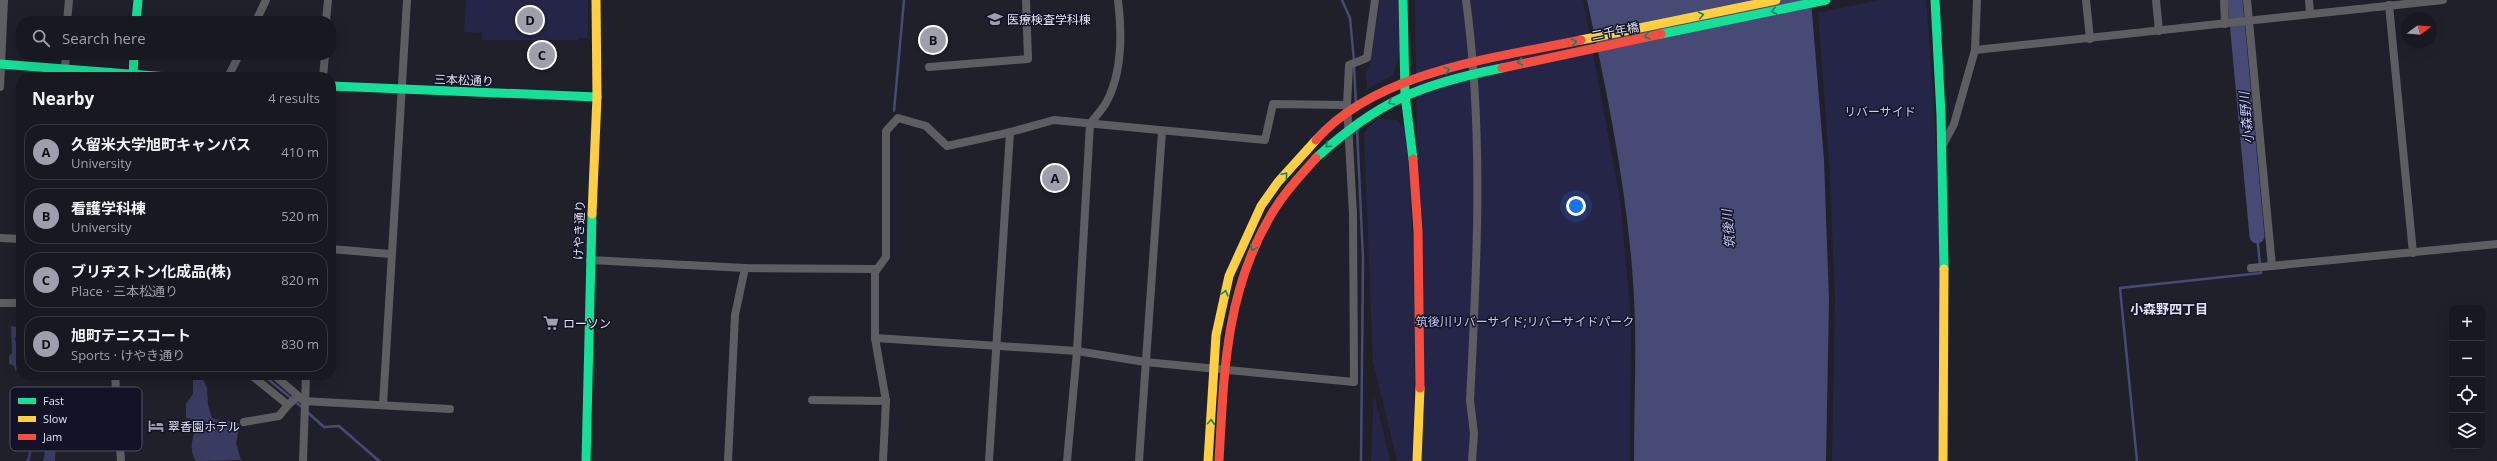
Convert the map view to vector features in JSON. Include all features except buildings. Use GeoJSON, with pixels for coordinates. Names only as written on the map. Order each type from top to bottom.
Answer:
{"type":"FeatureCollection","features":[{"type":"Feature","properties":{"kind":"street"},"geometry":{"type":"LineString","coordinates":[[0,87],[4,0]]}},
{"type":"Feature","properties":{"kind":"street"},"geometry":{"type":"LineString","coordinates":[[68,0],[68,16]]}},
{"type":"Feature","properties":{"kind":"street"},"geometry":{"type":"LineString","coordinates":[[136,16],[138,0]]}},
{"type":"Feature","properties":{"kind":"street"},"geometry":{"type":"LineString","coordinates":[[258,16],[266,0]]}},
{"type":"Feature","properties":{"kind":"street"},"geometry":{"type":"LineString","coordinates":[[326,16],[328,0]]}},
{"type":"Feature","properties":{"kind":"street"},"geometry":{"type":"LineString","coordinates":[[383,405],[390,254],[407,0]]}},
{"type":"Feature","properties":{"kind":"street","name":"けやき通り"},"geometry":{"type":"LineString","coordinates":[[586,461],[590,260],[597,97],[596,0]]}},
{"type":"Feature","properties":{"kind":"street"},"geometry":{"type":"LineString","coordinates":[[929,67],[1028,59],[1026,0]]}},
{"type":"Feature","properties":{"kind":"street"},"geometry":{"type":"LineString","coordinates":[[1067,461],[1077,351],[1090,124],[1107,101],[1119,65],[1120,16],[1118,0]]}},
{"type":"Feature","properties":{"kind":"street"},"geometry":{"type":"LineString","coordinates":[[876,338],[1077,351],[1145,362],[1354,382],[1353,214],[1347,78],[1350,63],[1366,58],[1375,0]]}},
{"type":"Feature","properties":{"kind":"street"},"geometry":{"type":"LineString","coordinates":[[1403,0],[1407,82],[1418,231],[1420,376],[1417,461]]}},
{"type":"Feature","properties":{"kind":"street"},"geometry":{"type":"LineString","coordinates":[[1466,0],[1474,85],[1477,190],[1470,400],[1474,434],[1472,461]]}},
{"type":"Feature","properties":{"kind":"street","name":"二千年橋"},"geometry":{"type":"LineString","coordinates":[[1208,461],[1214,369],[1220,310],[1229,276],[1261,206],[1278,182],[1322,134],[1346,114],[1370,99],[1407,82],[1484,60],[1776,0]]}},
{"type":"Feature","properties":{"kind":"street","name":"二千年橋"},"geometry":{"type":"LineString","coordinates":[[1219,461],[1225,370],[1232,313],[1240,281],[1253,248],[1271,213],[1307,165],[1351,126],[1371,113],[1408,94],[1500,66],[1826,0]]}},
{"type":"Feature","properties":{"kind":"street"},"geometry":{"type":"LineString","coordinates":[[1935,0],[1939,56],[1942,148],[1945,354],[1943,461]]}},
{"type":"Feature","properties":{"kind":"street"},"geometry":{"type":"LineString","coordinates":[[1942,148],[1954,124],[1975,50],[1977,0]]}},
{"type":"Feature","properties":{"kind":"street"},"geometry":{"type":"LineString","coordinates":[[2086,0],[2090,39]]}},
{"type":"Feature","properties":{"kind":"street"},"geometry":{"type":"LineString","coordinates":[[2156,0],[2159,31]]}},
{"type":"Feature","properties":{"kind":"street"},"geometry":{"type":"LineString","coordinates":[[2224,0],[2225,24]]}},
{"type":"Feature","properties":{"kind":"street"},"geometry":{"type":"LineString","coordinates":[[2247,0],[2272,266]]}},
{"type":"Feature","properties":{"kind":"street"},"geometry":{"type":"LineString","coordinates":[[2309,0],[2310,13]]}},
{"type":"Feature","properties":{"kind":"street"},"geometry":{"type":"LineString","coordinates":[[1975,50],[2225,24],[2367,4],[2389,5],[2443,0]]}},
{"type":"Feature","properties":{"kind":"street"},"geometry":{"type":"LineString","coordinates":[[2389,5],[2413,253]]}},
{"type":"Feature","properties":{"kind":"street"},"geometry":{"type":"LineString","coordinates":[[65,68],[66,60]]}},
{"type":"Feature","properties":{"kind":"street"},"geometry":{"type":"LineString","coordinates":[[133,72],[134,60]]}},
{"type":"Feature","properties":{"kind":"street"},"geometry":{"type":"LineString","coordinates":[[230,72],[236,60]]}},
{"type":"Feature","properties":{"kind":"street"},"geometry":{"type":"LineString","coordinates":[[323,72],[325,60]]}},
{"type":"Feature","properties":{"kind":"street"},"geometry":{"type":"LineString","coordinates":[[1,64],[65,68],[99,72]]}},
{"type":"Feature","properties":{"kind":"street","name":"三本松通り"},"geometry":{"type":"LineString","coordinates":[[336,86],[597,97]]}},
{"type":"Feature","properties":{"kind":"street"},"geometry":{"type":"LineString","coordinates":[[883,461],[886,400],[876,338],[875,272],[886,257],[886,131],[898,118],[926,126],[947,146],[1010,132],[1054,120],[1265,140],[1273,104],[1347,105]]}},
{"type":"Feature","properties":{"kind":"street"},"geometry":{"type":"LineString","coordinates":[[1139,461],[1162,131]]}},
{"type":"Feature","properties":{"kind":"street"},"geometry":{"type":"LineString","coordinates":[[989,461],[1010,132]]}},
{"type":"Feature","properties":{"kind":"street"},"geometry":{"type":"LineString","coordinates":[[0,238],[16,239]]}},
{"type":"Feature","properties":{"kind":"street"},"geometry":{"type":"LineString","coordinates":[[2251,268],[2497,244]]}},
{"type":"Feature","properties":{"kind":"street"},"geometry":{"type":"LineString","coordinates":[[336,249],[390,254]]}},
{"type":"Feature","properties":{"kind":"street"},"geometry":{"type":"LineString","coordinates":[[590,260],[745,268],[875,269],[875,272]]}},
{"type":"Feature","properties":{"kind":"street"},"geometry":{"type":"LineString","coordinates":[[728,461],[735,315],[745,268]]}},
{"type":"Feature","properties":{"kind":"street"},"geometry":{"type":"LineString","coordinates":[[0,303],[16,303]]}},
{"type":"Feature","properties":{"kind":"street"},"geometry":{"type":"LineString","coordinates":[[257,380],[288,405]]}},
{"type":"Feature","properties":{"kind":"street"},"geometry":{"type":"LineString","coordinates":[[280,380],[304,401],[450,409]]}},
{"type":"Feature","properties":{"kind":"street"},"geometry":{"type":"LineString","coordinates":[[303,461],[306,380]]}},
{"type":"Feature","properties":{"kind":"street"},"geometry":{"type":"LineString","coordinates":[[244,422],[279,416],[298,396]]}},
{"type":"Feature","properties":{"kind":"street"},"geometry":{"type":"LineString","coordinates":[[812,400],[886,400]]}},
{"type":"Feature","properties":{"kind":"street"},"geometry":{"type":"LineString","coordinates":[[120,451],[121,461]]}},
{"type":"Feature","properties":{"kind":"green space"},"geometry":{"type":"Polygon","coordinates":[[[466,0],[588,0],[588,38],[578,38],[578,40],[482,40],[482,33],[464,32],[466,0]]]}},
{"type":"Feature","properties":{"kind":"green space"},"geometry":{"type":"Polygon","coordinates":[[[1380,0],[1397,0],[1400,50],[1393,75],[1367,89],[1366,72],[1370,65],[1380,0]]]}},
{"type":"Feature","properties":{"kind":"green space","name":"筑後川リバーサイド;リバーサイドパーク"},"geometry":{"type":"Polygon","coordinates":[[[1415,0],[1583,0],[1620,200],[1631,318],[1630,461],[1414,461],[1420,365],[1415,0]]]}},
{"type":"Feature","properties":{"kind":"green space","name":"リバーサイド"},"geometry":{"type":"Polygon","coordinates":[[[1879,0],[1926,0],[1934,115],[1939,230],[1940,403],[1938,461],[1832,461],[1835,298],[1829,159],[1818,13],[1879,0]]]}},
{"type":"Feature","properties":{"kind":"green space"},"geometry":{"type":"Polygon","coordinates":[[[1379,118],[1396,120],[1406,131],[1414,296],[1414,420],[1412,461],[1397,461],[1373,361],[1364,132],[1379,118]]]}},
{"type":"Feature","properties":{"kind":"green space"},"geometry":{"type":"Polygon","coordinates":[[[1374,394],[1390,461],[1371,461],[1374,394]]]}},
{"type":"Feature","properties":{"kind":"shaded area"},"geometry":{"type":"Polygon","coordinates":[[[11,326],[16,327],[15,371],[14,366],[9,364],[9,356],[12,353],[11,326]]]}},
{"type":"Feature","properties":{"kind":"shaded area"},"geometry":{"type":"Polygon","coordinates":[[[193,380],[203,380],[207,388],[208,405],[212,418],[233,421],[240,424],[236,443],[241,460],[196,461],[192,451],[192,441],[196,420],[186,418],[186,404],[193,394],[193,380]]]}},
{"type":"Feature","properties":{"kind":"shaded area"},"geometry":{"type":"Polygon","coordinates":[[[30,451],[31,451],[30,461],[26,461],[30,451]]]}},
{"type":"Feature","properties":{"kind":"shaded area"},"geometry":{"type":"Polygon","coordinates":[[[45,451],[56,451],[55,461],[43,461],[45,451]]]}},
{"type":"Feature","properties":{"kind":"water","name":"筑後川"},"geometry":{"type":"Polygon","coordinates":[[[1587,0],[1811,0],[1824,160],[1829,300],[1826,461],[1634,461],[1635,322],[1633,281],[1625,200],[1612,120],[1587,0]]]}},
{"type":"Feature","properties":{"kind":"waterway"},"geometry":{"type":"LineString","coordinates":[[894,111],[904,0]]}},
{"type":"Feature","properties":{"kind":"waterway"},"geometry":{"type":"LineString","coordinates":[[1342,0],[1350,18],[1354,61]]}},
{"type":"Feature","properties":{"kind":"waterway","name":"小森野川"},"geometry":{"type":"LineString","coordinates":[[2235,0],[2257,236]]}},
{"type":"Feature","properties":{"kind":"waterway"},"geometry":{"type":"LineString","coordinates":[[1354,66],[1356,105]]}},
{"type":"Feature","properties":{"kind":"waterway"},"geometry":{"type":"LineString","coordinates":[[1357,128],[1363,259],[1361,461]]}},
{"type":"Feature","properties":{"kind":"waterway"},"geometry":{"type":"LineString","coordinates":[[2137,461],[2120,288],[2261,273],[2257,236]]}},
{"type":"Feature","properties":{"kind":"waterway"},"geometry":{"type":"LineString","coordinates":[[269,380],[303,408]]}},
{"type":"Feature","properties":{"kind":"waterway"},"geometry":{"type":"LineString","coordinates":[[306,411],[324,427],[339,426],[379,461]]}},
{"type":"Feature","properties":{"kind":"traffic: fast"},"geometry":{"type":"LineString","coordinates":[[136,16],[138,0]]}},
{"type":"Feature","properties":{"kind":"traffic: fast"},"geometry":{"type":"LineString","coordinates":[[1403,0],[1405,95],[1413,159]]}},
{"type":"Feature","properties":{"kind":"traffic: fast"},"geometry":{"type":"LineString","coordinates":[[1661,34],[1826,0]]}},
{"type":"Feature","properties":{"kind":"traffic: fast"},"geometry":{"type":"LineString","coordinates":[[1935,0],[1941,115],[1944,269]]}},
{"type":"Feature","properties":{"kind":"traffic: fast"},"geometry":{"type":"LineString","coordinates":[[133,72],[134,60]]}},
{"type":"Feature","properties":{"kind":"traffic: fast"},"geometry":{"type":"LineString","coordinates":[[0,64],[103,72]]}},
{"type":"Feature","properties":{"kind":"traffic: fast"},"geometry":{"type":"LineString","coordinates":[[1316,158],[1338,138],[1360,122],[1402,98],[1424,88],[1447,81],[1502,68]]}},
{"type":"Feature","properties":{"kind":"traffic: fast"},"geometry":{"type":"LineString","coordinates":[[336,86],[597,97]]}},
{"type":"Feature","properties":{"kind":"traffic: fast"},"geometry":{"type":"LineString","coordinates":[[586,461],[592,214]]}},
{"type":"Feature","properties":{"kind":"traffic: slow"},"geometry":{"type":"LineString","coordinates":[[592,214],[597,97],[596,0]]}},
{"type":"Feature","properties":{"kind":"traffic: slow"},"geometry":{"type":"LineString","coordinates":[[1581,40],[1776,0]]}},
{"type":"Feature","properties":{"kind":"traffic: slow"},"geometry":{"type":"LineString","coordinates":[[1208,461],[1216,335],[1229,276],[1261,206],[1278,182],[1316,140]]}},
{"type":"Feature","properties":{"kind":"traffic: slow"},"geometry":{"type":"LineString","coordinates":[[1943,461],[1944,269]]}},
{"type":"Feature","properties":{"kind":"traffic: slow"},"geometry":{"type":"LineString","coordinates":[[1417,461],[1420,388]]}},
{"type":"Feature","properties":{"kind":"traffic: jam"},"geometry":{"type":"LineString","coordinates":[[1502,68],[1661,34]]}},
{"type":"Feature","properties":{"kind":"traffic: jam"},"geometry":{"type":"LineString","coordinates":[[1316,140],[1341,117],[1371,98],[1404,83],[1475,61],[1581,40]]}},
{"type":"Feature","properties":{"kind":"traffic: jam"},"geometry":{"type":"LineString","coordinates":[[1219,461],[1223,396],[1230,334],[1244,274],[1256,244],[1271,215],[1292,185],[1316,158]]}},
{"type":"Feature","properties":{"kind":"traffic: jam"},"geometry":{"type":"LineString","coordinates":[[1413,159],[1418,231],[1420,388]]}},
{"type":"Feature","properties":{"kind":"place","name":"医療検査学科棟"},"geometry":{"type":"Point","coordinates":[995,19]}},
{"type":"Feature","properties":{"kind":"place","name":"旭町テニスコート"},"geometry":{"type":"Point","coordinates":[530,20]}},
{"type":"Feature","properties":{"kind":"place","name":"看護学科棟"},"geometry":{"type":"Point","coordinates":[933,40]}},
{"type":"Feature","properties":{"kind":"place","name":"ブリヂストン化成品(株)"},"geometry":{"type":"Point","coordinates":[542,55]}},
{"type":"Feature","properties":{"kind":"place","name":"久留米大学旭町キャンパス"},"geometry":{"type":"Point","coordinates":[1055,178]}},
{"type":"Feature","properties":{"kind":"place","name":"ローソン"},"geometry":{"type":"Point","coordinates":[551,323]}},
{"type":"Feature","properties":{"kind":"place","name":"翠香園ホテル"},"geometry":{"type":"Point","coordinates":[156,426]}},
{"type":"Feature","properties":{"kind":"district","name":"小森野四丁目"},"geometry":{"type":"Point","coordinates":[2169,309]}}]}
